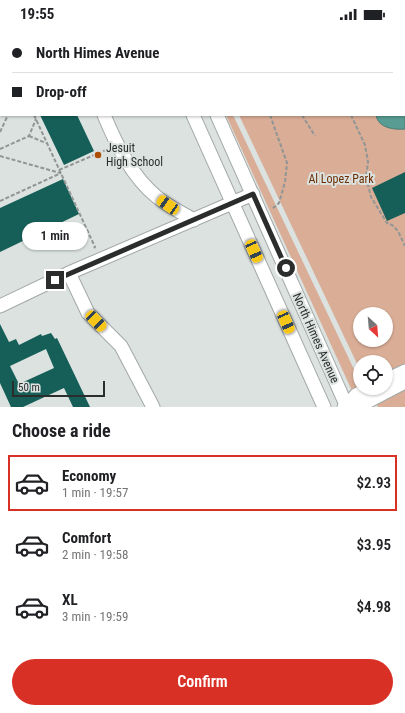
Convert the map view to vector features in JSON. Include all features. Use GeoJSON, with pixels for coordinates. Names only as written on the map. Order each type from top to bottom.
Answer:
{"type":"FeatureCollection","features":[{"type":"Feature","properties":{"kind":"street"},"geometry":{"type":"LineString","coordinates":[[104,116],[117,144],[132,168],[156,197],[194,220]]}},
{"type":"Feature","properties":{"kind":"street","name":"North Himes Avenue"},"geometry":{"type":"LineString","coordinates":[[193,116],[324,407]]}},
{"type":"Feature","properties":{"kind":"street","name":"North Himes Avenue"},"geometry":{"type":"LineString","coordinates":[[217,116],[346,407]]}},
{"type":"Feature","properties":{"kind":"street"},"geometry":{"type":"LineString","coordinates":[[0,306],[69,273],[253,194]]}},
{"type":"Feature","properties":{"kind":"street"},"geometry":{"type":"LineString","coordinates":[[69,273],[88,313],[122,346],[153,407]]}},
{"type":"Feature","properties":{"kind":"street"},"geometry":{"type":"LineString","coordinates":[[393,377],[405,371]]}},
{"type":"Feature","properties":{"kind":"street"},"geometry":{"type":"LineString","coordinates":[[346,407],[361,405],[405,382]]}},
{"type":"Feature","properties":{"kind":"street"},"geometry":{"type":"LineString","coordinates":[[346,407],[356,395]]}},
{"type":"Feature","properties":{"kind":"path"},"geometry":{"type":"LineString","coordinates":[[0,132],[8,116]]}},
{"type":"Feature","properties":{"kind":"path"},"geometry":{"type":"LineString","coordinates":[[34,116],[95,247]]}},
{"type":"Feature","properties":{"kind":"path"},"geometry":{"type":"LineString","coordinates":[[269,210],[279,203],[287,171],[287,163],[270,116]]}},
{"type":"Feature","properties":{"kind":"path"},"geometry":{"type":"LineString","coordinates":[[303,116],[315,136]]}},
{"type":"Feature","properties":{"kind":"path"},"geometry":{"type":"LineString","coordinates":[[351,116],[365,145],[368,162],[366,177],[371,196],[387,223],[392,225],[398,231],[405,246]]}},
{"type":"Feature","properties":{"kind":"path"},"geometry":{"type":"LineString","coordinates":[[29,136],[36,119]]}},
{"type":"Feature","properties":{"kind":"path"},"geometry":{"type":"LineString","coordinates":[[0,148],[29,136],[47,143]]}},
{"type":"Feature","properties":{"kind":"path"},"geometry":{"type":"LineString","coordinates":[[60,170],[117,144]]}},
{"type":"Feature","properties":{"kind":"path"},"geometry":{"type":"LineString","coordinates":[[0,156],[61,173]]}},
{"type":"Feature","properties":{"kind":"path"},"geometry":{"type":"LineString","coordinates":[[0,201],[61,173]]}},
{"type":"Feature","properties":{"kind":"green space"},"geometry":{"type":"Polygon","coordinates":[[[226,116],[233,116],[353,367],[353,393],[226,116]]]}},
{"type":"Feature","properties":{"kind":"green space","name":"Al Lopez Park"},"geometry":{"type":"Polygon","coordinates":[[[239,116],[405,116],[405,407],[378,407],[372,395],[393,395],[393,355],[353,355],[239,116]]]}},
{"type":"Feature","properties":{"kind":"green space"},"geometry":{"type":"Polygon","coordinates":[[[353,395],[366,395],[372,407],[354,407],[353,395]]]}},
{"type":"Feature","properties":{"kind":"water"},"geometry":{"type":"Polygon","coordinates":[[[376,116],[405,116],[405,129],[387,127],[380,123],[376,116]]]}},
{"type":"Feature","properties":{"kind":"building"},"geometry":{"type":"Polygon","coordinates":[[[40,116],[77,116],[94,151],[64,165],[40,116]]]}},
{"type":"Feature","properties":{"kind":"building"},"geometry":{"type":"Polygon","coordinates":[[[405,172],[405,213],[387,221],[372,188],[405,172]]]}},
{"type":"Feature","properties":{"kind":"building"},"geometry":{"type":"Polygon","coordinates":[[[63,179],[79,214],[0,252],[0,208],[63,179]]]}},
{"type":"Feature","properties":{"kind":"building"},"geometry":{"type":"Polygon","coordinates":[[[0,324],[9,342],[16,339],[19,345],[41,334],[42,336],[51,333],[55,339],[57,338],[90,407],[73,407],[64,388],[23,407],[11,407],[0,383],[0,324]],[[46,349],[10,366],[19,384],[54,368],[46,349]]]}},
{"type":"Feature","properties":{"kind":"place","name":"Jesuit High School"},"geometry":{"type":"Point","coordinates":[98,155]}},
{"type":"Feature","properties":{"kind":"route"},"geometry":{"type":"LineString","coordinates":[[55,280],[253,194],[286,268]]}}]}
